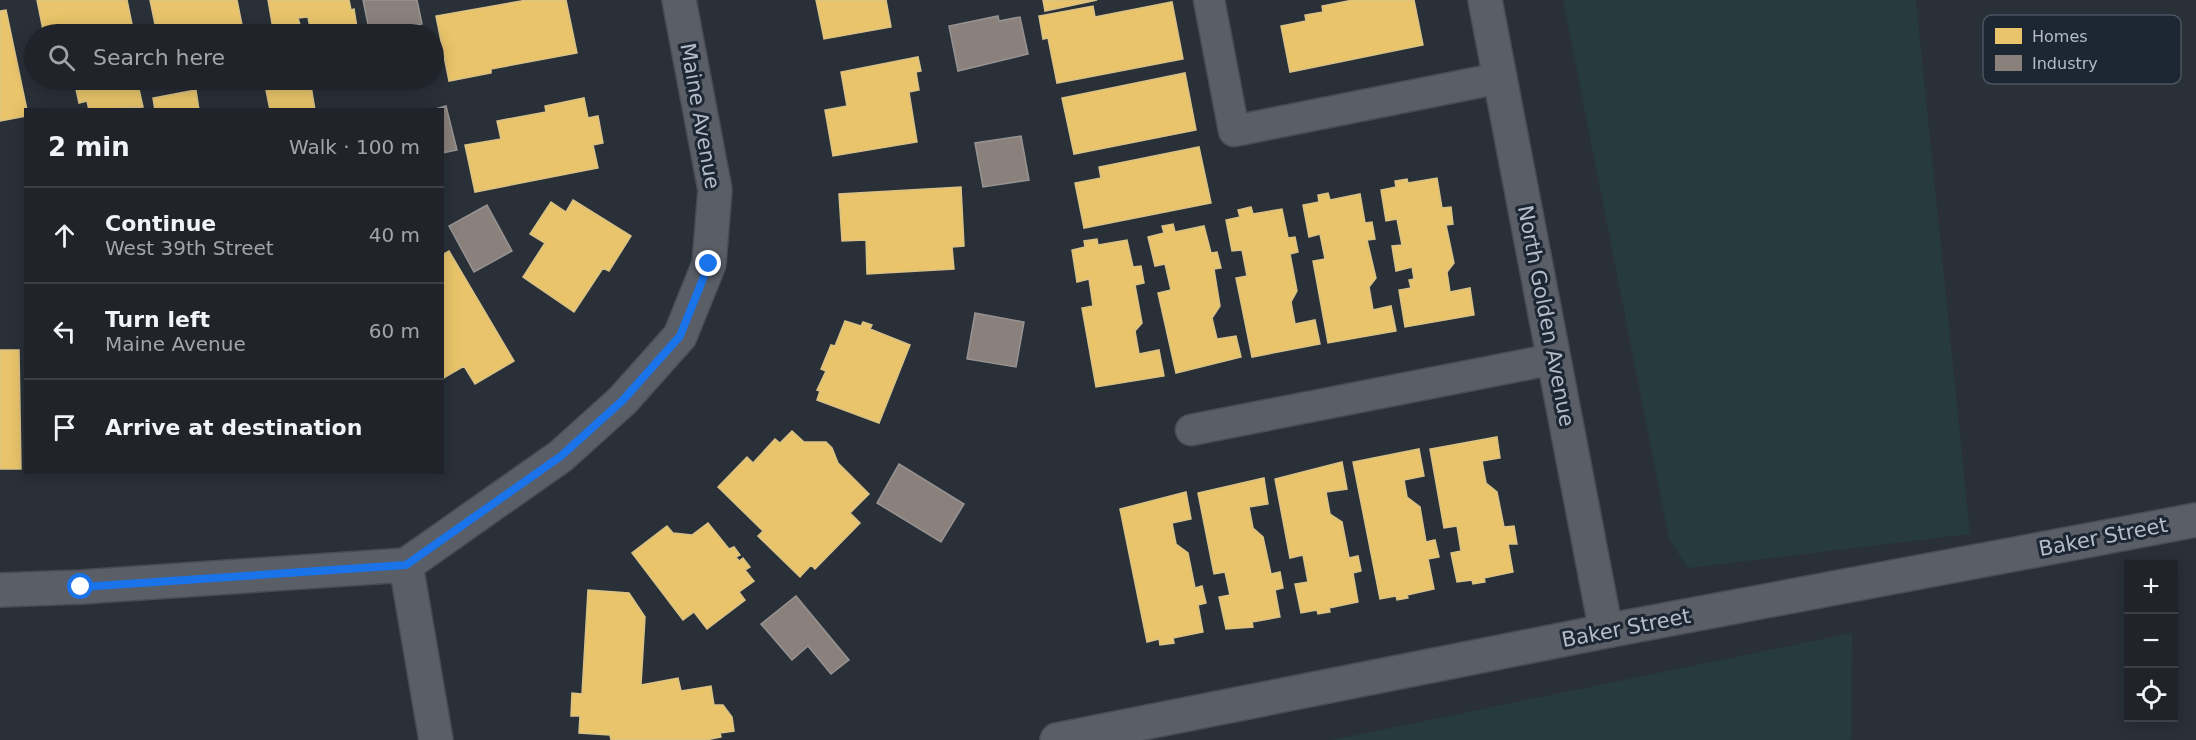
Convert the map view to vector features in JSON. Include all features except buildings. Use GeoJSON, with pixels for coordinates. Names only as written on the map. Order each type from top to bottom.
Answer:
{"type":"FeatureCollection","features":[{"type":"Feature","properties":{"kind":"street","name":"Maine Avenue"},"geometry":{"type":"LineString","coordinates":[[406,565],[561,456],[623,400],[680,336],[709,264],[715,190],[679,0]]}},
{"type":"Feature","properties":{"kind":"street","name":"North Golden Avenue"},"geometry":{"type":"LineString","coordinates":[[1485,0],[1606,631]]}},
{"type":"Feature","properties":{"kind":"street","name":"Baker Street"},"geometry":{"type":"LineString","coordinates":[[1057,740],[1606,631],[2196,520]]}},
{"type":"Feature","properties":{"kind":"street"},"geometry":{"type":"LineString","coordinates":[[0,590],[81,587],[406,565],[436,740]]}},
{"type":"Feature","properties":{"kind":"lane"},"geometry":{"type":"LineString","coordinates":[[1209,0],[1234,131],[1500,78]]}},
{"type":"Feature","properties":{"kind":"lane"},"geometry":{"type":"LineString","coordinates":[[1191,430],[1554,359]]}},
{"type":"Feature","properties":{"kind":"green space"},"geometry":{"type":"Polygon","coordinates":[[[1563,0],[1916,0],[1970,534],[1688,568],[1669,539],[1563,0]]]}},
{"type":"Feature","properties":{"kind":"green space"},"geometry":{"type":"Polygon","coordinates":[[[1852,633],[1851,740],[1332,740],[1852,633]]]}},
{"type":"Feature","properties":{"kind":"route"},"geometry":{"type":"LineString","coordinates":[[81,587],[406,565],[561,456],[623,400],[680,336],[709,264]]}}]}
